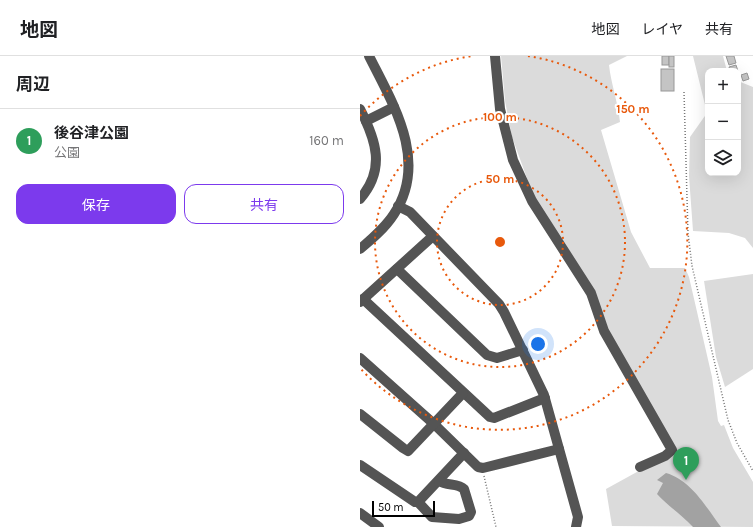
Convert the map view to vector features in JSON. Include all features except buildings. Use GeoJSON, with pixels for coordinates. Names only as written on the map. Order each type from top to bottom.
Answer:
{"type":"FeatureCollection","features":[{"type":"Feature","properties":{"kind":"street"},"geometry":{"type":"LineString","coordinates":[[360,249],[388,222],[398,206],[406,180],[408,153],[404,131],[369,56]]}},
{"type":"Feature","properties":{"kind":"street"},"geometry":{"type":"LineString","coordinates":[[495,56],[500,109],[513,160],[532,201],[591,293],[604,331],[672,450],[666,456],[640,467]]}},
{"type":"Feature","properties":{"kind":"street"},"geometry":{"type":"LineString","coordinates":[[366,121],[394,107]]}},
{"type":"Feature","properties":{"kind":"street"},"geometry":{"type":"LineString","coordinates":[[360,109],[373,138],[377,160],[371,184],[360,199]]}},
{"type":"Feature","properties":{"kind":"street"},"geometry":{"type":"LineString","coordinates":[[398,206],[410,212],[499,304],[523,350],[545,398],[578,517],[576,527]]}},
{"type":"Feature","properties":{"kind":"street"},"geometry":{"type":"LineString","coordinates":[[433,236],[362,301],[463,393],[487,414],[494,418],[545,398]]}},
{"type":"Feature","properties":{"kind":"street"},"geometry":{"type":"LineString","coordinates":[[398,269],[486,355],[497,358],[523,350]]}},
{"type":"Feature","properties":{"kind":"street"},"geometry":{"type":"LineString","coordinates":[[360,358],[464,453],[483,468],[559,448]]}},
{"type":"Feature","properties":{"kind":"street"},"geometry":{"type":"LineString","coordinates":[[360,414],[408,451],[463,393]]}},
{"type":"Feature","properties":{"kind":"street"},"geometry":{"type":"LineString","coordinates":[[418,502],[464,453]]}},
{"type":"Feature","properties":{"kind":"street"},"geometry":{"type":"LineString","coordinates":[[360,465],[397,491],[415,502],[418,502],[432,517],[459,519],[469,516],[471,512],[464,489],[462,487],[448,486],[439,481]]}},
{"type":"Feature","properties":{"kind":"street"},"geometry":{"type":"LineString","coordinates":[[360,513],[379,527]]}},
{"type":"Feature","properties":{"kind":"path"},"geometry":{"type":"LineString","coordinates":[[684,92],[688,233],[692,266],[728,420],[737,443],[753,471]]}},
{"type":"Feature","properties":{"kind":"path"},"geometry":{"type":"LineString","coordinates":[[483,468],[496,527]]}},
{"type":"Feature","properties":{"kind":"shaded area"},"geometry":{"type":"Polygon","coordinates":[[[501,56],[627,56],[609,65],[620,122],[601,130],[631,232],[650,268],[685,268],[689,277],[712,377],[718,421],[721,426],[724,425],[733,448],[753,482],[753,527],[612,526],[606,489],[675,451],[540,214],[512,137],[505,101],[501,56]]]}},
{"type":"Feature","properties":{"kind":"shaded area"},"geometry":{"type":"Polygon","coordinates":[[[693,56],[723,56],[726,68],[705,68],[705,105],[693,56]]]}},
{"type":"Feature","properties":{"kind":"shaded area"},"geometry":{"type":"Polygon","coordinates":[[[741,82],[753,87],[753,248],[745,238],[729,233],[693,231],[689,176],[690,137],[705,116],[705,176],[741,176],[741,82]]]}},
{"type":"Feature","properties":{"kind":"shaded area"},"geometry":{"type":"Polygon","coordinates":[[[753,274],[753,369],[725,387],[716,357],[704,281],[753,274]]]}},
{"type":"Feature","properties":{"kind":"shaded area"},"geometry":{"type":"Polygon","coordinates":[[[666,473],[683,482],[690,488],[704,503],[721,527],[693,527],[661,498],[657,494],[663,483],[657,480],[666,473]]]}},
{"type":"Feature","properties":{"kind":"place","name":"後谷津公園"},"geometry":{"type":"Point","coordinates":[686,480]}}]}
